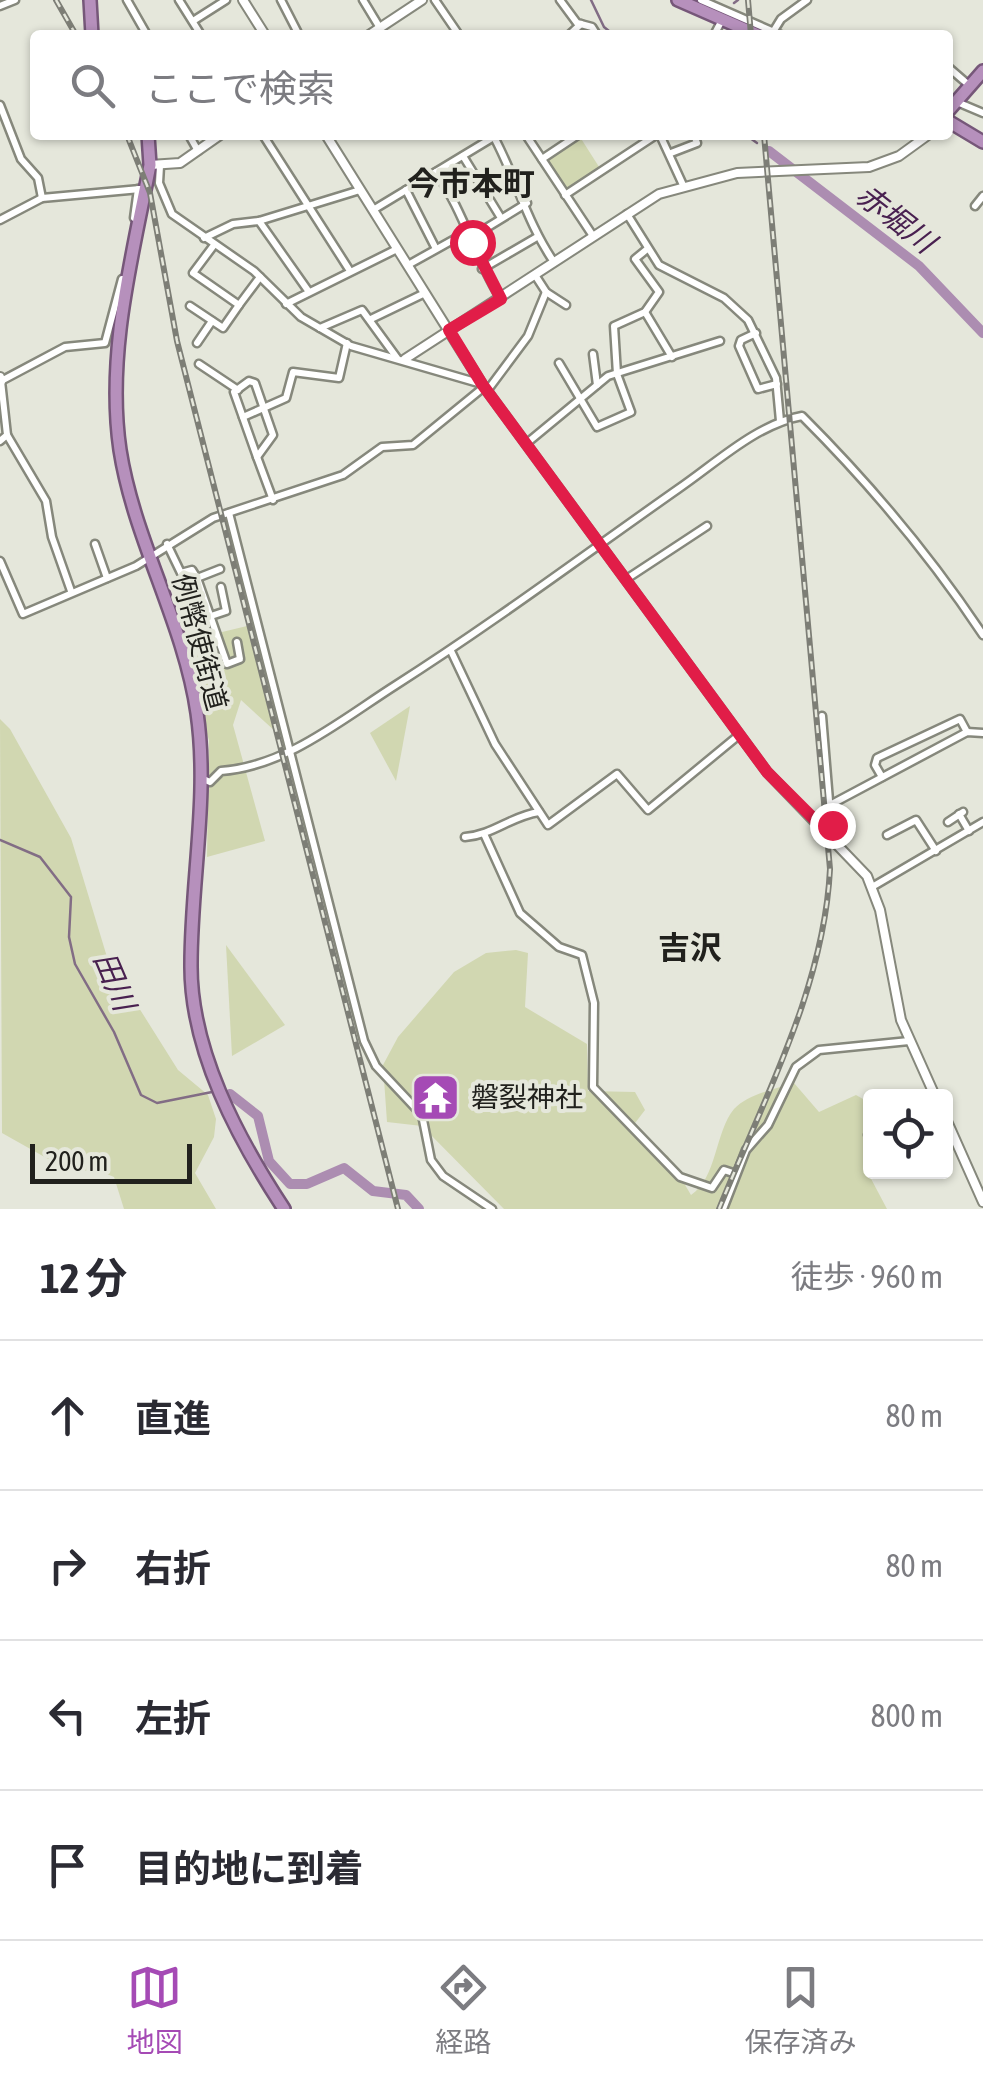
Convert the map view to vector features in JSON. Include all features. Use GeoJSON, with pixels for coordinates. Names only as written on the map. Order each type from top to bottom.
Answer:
{"type":"FeatureCollection","features":[{"type":"Feature","properties":{"kind":"highway"},"geometry":{"type":"LineString","coordinates":[[90,0],[92,30]]}},
{"type":"Feature","properties":{"kind":"highway"},"geometry":{"type":"LineString","coordinates":[[678,0],[746,30]]}},
{"type":"Feature","properties":{"kind":"highway"},"geometry":{"type":"LineString","coordinates":[[953,105],[983,71]]}},
{"type":"Feature","properties":{"kind":"highway"},"geometry":{"type":"LineString","coordinates":[[953,123],[983,142]]}},
{"type":"Feature","properties":{"kind":"highway","name":"例幣使街道"},"geometry":{"type":"LineString","coordinates":[[149,140],[155,165],[142,188],[117,350],[116,405],[128,485],[197,713],[200,777],[190,966],[196,1016],[213,1076],[256,1165],[284,1209]]}},
{"type":"Feature","properties":{"kind":"street"},"geometry":{"type":"LineString","coordinates":[[0,6],[15,0]]}},
{"type":"Feature","properties":{"kind":"street"},"geometry":{"type":"LineString","coordinates":[[128,0],[143,30]]}},
{"type":"Feature","properties":{"kind":"street"},"geometry":{"type":"LineString","coordinates":[[179,0],[198,30]]}},
{"type":"Feature","properties":{"kind":"street"},"geometry":{"type":"LineString","coordinates":[[193,21],[226,0]]}},
{"type":"Feature","properties":{"kind":"street"},"geometry":{"type":"LineString","coordinates":[[244,0],[262,30]]}},
{"type":"Feature","properties":{"kind":"street"},"geometry":{"type":"LineString","coordinates":[[281,0],[296,30]]}},
{"type":"Feature","properties":{"kind":"street"},"geometry":{"type":"LineString","coordinates":[[363,0],[380,28]]}},
{"type":"Feature","properties":{"kind":"street"},"geometry":{"type":"LineString","coordinates":[[377,30],[422,0]]}},
{"type":"Feature","properties":{"kind":"street"},"geometry":{"type":"LineString","coordinates":[[434,0],[455,30]]}},
{"type":"Feature","properties":{"kind":"street"},"geometry":{"type":"LineString","coordinates":[[560,0],[581,24],[594,30]]}},
{"type":"Feature","properties":{"kind":"street"},"geometry":{"type":"LineString","coordinates":[[702,0],[768,30]]}},
{"type":"Feature","properties":{"kind":"street"},"geometry":{"type":"LineString","coordinates":[[778,30],[781,19],[807,0]]}},
{"type":"Feature","properties":{"kind":"street"},"geometry":{"type":"LineString","coordinates":[[717,30],[722,20]]}},
{"type":"Feature","properties":{"kind":"street"},"geometry":{"type":"LineString","coordinates":[[574,30],[581,24]]}},
{"type":"Feature","properties":{"kind":"street"},"geometry":{"type":"LineString","coordinates":[[953,71],[970,86]]}},
{"type":"Feature","properties":{"kind":"street"},"geometry":{"type":"LineString","coordinates":[[0,105],[20,159],[38,178],[42,198]]}},
{"type":"Feature","properties":{"kind":"street"},"geometry":{"type":"LineString","coordinates":[[953,106],[983,113]]}},
{"type":"Feature","properties":{"kind":"street"},"geometry":{"type":"LineString","coordinates":[[192,140],[198,150]]}},
{"type":"Feature","properties":{"kind":"street"},"geometry":{"type":"LineString","coordinates":[[213,140],[180,164],[155,165],[172,214],[260,277],[286,304],[319,328],[347,343],[484,387]]}},
{"type":"Feature","properties":{"kind":"street"},"geometry":{"type":"LineString","coordinates":[[266,140],[350,271]]}},
{"type":"Feature","properties":{"kind":"street"},"geometry":{"type":"LineString","coordinates":[[329,140],[484,387],[603,543],[739,736],[785,794],[861,866],[872,887],[910,1041],[932,1089]]}},
{"type":"Feature","properties":{"kind":"street"},"geometry":{"type":"LineString","coordinates":[[373,210],[489,140]]}},
{"type":"Feature","properties":{"kind":"street"},"geometry":{"type":"LineString","coordinates":[[497,140],[526,203],[537,238],[554,262]]}},
{"type":"Feature","properties":{"kind":"street"},"geometry":{"type":"LineString","coordinates":[[529,140],[593,236]]}},
{"type":"Feature","properties":{"kind":"street"},"geometry":{"type":"LineString","coordinates":[[542,158],[570,140]]}},
{"type":"Feature","properties":{"kind":"street"},"geometry":{"type":"LineString","coordinates":[[565,195],[650,140]]}},
{"type":"Feature","properties":{"kind":"street"},"geometry":{"type":"LineString","coordinates":[[662,140],[672,153],[683,185]]}},
{"type":"Feature","properties":{"kind":"street"},"geometry":{"type":"LineString","coordinates":[[672,153],[697,143],[696,140]]}},
{"type":"Feature","properties":{"kind":"street"},"geometry":{"type":"LineString","coordinates":[[401,359],[501,299],[626,213],[683,185],[737,173],[878,165],[920,140]]}},
{"type":"Feature","properties":{"kind":"street"},"geometry":{"type":"LineString","coordinates":[[463,156],[502,218]]}},
{"type":"Feature","properties":{"kind":"street"},"geometry":{"type":"LineString","coordinates":[[436,172],[461,209],[482,269],[501,299]]}},
{"type":"Feature","properties":{"kind":"street"},"geometry":{"type":"LineString","coordinates":[[0,220],[42,198],[142,188],[105,344],[65,347],[0,379],[7,435],[46,502],[52,537],[70,591]]}},
{"type":"Feature","properties":{"kind":"street"},"geometry":{"type":"LineString","coordinates":[[204,238],[232,224],[259,222],[360,190]]}},
{"type":"Feature","properties":{"kind":"street"},"geometry":{"type":"LineString","coordinates":[[406,190],[436,247]]}},
{"type":"Feature","properties":{"kind":"street"},"geometry":{"type":"LineString","coordinates":[[975,206],[983,196]]}},
{"type":"Feature","properties":{"kind":"street"},"geometry":{"type":"LineString","coordinates":[[408,265],[526,203]]}},
{"type":"Feature","properties":{"kind":"street"},"geometry":{"type":"LineString","coordinates":[[626,213],[646,250],[667,271],[730,303],[756,333],[777,384],[780,421]]}},
{"type":"Feature","properties":{"kind":"street"},"geometry":{"type":"LineString","coordinates":[[259,222],[309,292]]}},
{"type":"Feature","properties":{"kind":"street"},"geometry":{"type":"LineString","coordinates":[[482,269],[537,238]]}},
{"type":"Feature","properties":{"kind":"street"},"geometry":{"type":"LineString","coordinates":[[214,245],[193,273],[239,306]]}},
{"type":"Feature","properties":{"kind":"street"},"geometry":{"type":"LineString","coordinates":[[286,304],[398,249]]}},
{"type":"Feature","properties":{"kind":"street"},"geometry":{"type":"LineString","coordinates":[[560,363],[597,427],[631,412],[617,374],[614,326],[646,312],[658,292],[634,260],[646,250]]}},
{"type":"Feature","properties":{"kind":"street"},"geometry":{"type":"LineString","coordinates":[[536,276],[546,292],[566,304]]}},
{"type":"Feature","properties":{"kind":"street"},"geometry":{"type":"LineString","coordinates":[[190,306],[223,328],[260,277]]}},
{"type":"Feature","properties":{"kind":"street"},"geometry":{"type":"LineString","coordinates":[[0,561],[23,614],[106,578],[229,513],[343,475],[382,447],[413,444],[484,387],[528,336],[546,292]]}},
{"type":"Feature","properties":{"kind":"street"},"geometry":{"type":"LineString","coordinates":[[370,319],[425,293]]}},
{"type":"Feature","properties":{"kind":"street"},"geometry":{"type":"LineString","coordinates":[[319,328],[362,310],[401,359]]}},
{"type":"Feature","properties":{"kind":"street"},"geometry":{"type":"LineString","coordinates":[[646,312],[672,357]]}},
{"type":"Feature","properties":{"kind":"street"},"geometry":{"type":"LineString","coordinates":[[197,343],[212,320]]}},
{"type":"Feature","properties":{"kind":"street"},"geometry":{"type":"LineString","coordinates":[[756,333],[739,346],[758,389],[777,384]]}},
{"type":"Feature","properties":{"kind":"street"},"geometry":{"type":"LineString","coordinates":[[528,443],[582,397],[617,374],[720,341]]}},
{"type":"Feature","properties":{"kind":"street"},"geometry":{"type":"LineString","coordinates":[[243,417],[286,398],[293,372],[339,378],[347,343]]}},
{"type":"Feature","properties":{"kind":"street"},"geometry":{"type":"LineString","coordinates":[[594,354],[597,386]]}},
{"type":"Feature","properties":{"kind":"street"},"geometry":{"type":"LineString","coordinates":[[198,364],[238,390]]}},
{"type":"Feature","properties":{"kind":"street"},"geometry":{"type":"LineString","coordinates":[[257,458],[273,435],[254,383],[249,381],[234,392],[257,458],[273,500]]}},
{"type":"Feature","properties":{"kind":"street"},"geometry":{"type":"LineString","coordinates":[[200,777],[210,782],[221,771],[251,768],[290,752],[451,651],[780,421],[802,416],[929,555],[983,635]]}},
{"type":"Feature","properties":{"kind":"street"},"geometry":{"type":"LineString","coordinates":[[0,441],[7,435]]}},
{"type":"Feature","properties":{"kind":"street"},"geometry":{"type":"LineString","coordinates":[[229,513],[364,1041],[376,1066],[422,1115],[432,1160],[443,1176],[492,1209]]}},
{"type":"Feature","properties":{"kind":"street"},"geometry":{"type":"LineString","coordinates":[[628,578],[707,526]]}},
{"type":"Feature","properties":{"kind":"street"},"geometry":{"type":"LineString","coordinates":[[95,544],[106,578]]}},
{"type":"Feature","properties":{"kind":"street"},"geometry":{"type":"LineString","coordinates":[[168,544],[181,573],[192,570],[197,578],[226,664],[240,659],[237,642]]}},
{"type":"Feature","properties":{"kind":"street"},"geometry":{"type":"LineString","coordinates":[[197,578],[220,569]]}},
{"type":"Feature","properties":{"kind":"street"},"geometry":{"type":"LineString","coordinates":[[208,617],[226,612],[221,587]]}},
{"type":"Feature","properties":{"kind":"street"},"geometry":{"type":"LineString","coordinates":[[451,651],[496,744],[548,825],[617,774],[648,810],[739,736]]}},
{"type":"Feature","properties":{"kind":"street"},"geometry":{"type":"LineString","coordinates":[[822,716],[832,837]]}},
{"type":"Feature","properties":{"kind":"street"},"geometry":{"type":"LineString","coordinates":[[882,777],[875,760],[960,720],[967,732]]}},
{"type":"Feature","properties":{"kind":"street"},"geometry":{"type":"LineString","coordinates":[[830,806],[967,732],[983,733]]}},
{"type":"Feature","properties":{"kind":"street"},"geometry":{"type":"LineString","coordinates":[[910,742],[918,758]]}},
{"type":"Feature","properties":{"kind":"street"},"geometry":{"type":"LineString","coordinates":[[465,837],[485,836],[521,814],[539,812]]}},
{"type":"Feature","properties":{"kind":"street"},"geometry":{"type":"LineString","coordinates":[[948,822],[961,813],[968,831]]}},
{"type":"Feature","properties":{"kind":"street"},"geometry":{"type":"LineString","coordinates":[[886,835],[916,820],[936,852]]}},
{"type":"Feature","properties":{"kind":"street"},"geometry":{"type":"LineString","coordinates":[[872,887],[983,822]]}},
{"type":"Feature","properties":{"kind":"street"},"geometry":{"type":"LineString","coordinates":[[485,836],[520,913],[559,947],[582,955],[594,1003],[593,1087],[680,1176],[712,1188],[724,1170],[736,1174]]}},
{"type":"Feature","properties":{"kind":"street"},"geometry":{"type":"LineString","coordinates":[[723,1209],[746,1150],[768,1124],[806,1056],[819,1050],[910,1041]]}},
{"type":"Feature","properties":{"kind":"street"},"geometry":{"type":"LineString","coordinates":[[953,1135],[983,1202]]}},
{"type":"Feature","properties":{"kind":"green space"},"geometry":{"type":"Polygon","coordinates":[[[576,140],[582,140],[601,170],[566,189],[547,161],[576,140]]]}},
{"type":"Feature","properties":{"kind":"green space"},"geometry":{"type":"Polygon","coordinates":[[[247,626],[276,732],[241,700],[233,725],[265,841],[207,857],[209,740],[180,651],[189,640],[247,626]]]}},
{"type":"Feature","properties":{"kind":"green space"},"geometry":{"type":"Polygon","coordinates":[[[410,706],[396,781],[370,733],[410,706]]]}},
{"type":"Feature","properties":{"kind":"green space"},"geometry":{"type":"Polygon","coordinates":[[[0,719],[10,729],[71,838],[107,957],[178,1070],[208,1095],[216,1119],[214,1137],[195,1173],[216,1209],[124,1209],[114,1177],[66,1169],[2,1133],[0,719]]]}},
{"type":"Feature","properties":{"kind":"green space"},"geometry":{"type":"Polygon","coordinates":[[[226,945],[285,1025],[232,1056],[226,945]]]}},
{"type":"Feature","properties":{"kind":"green space"},"geometry":{"type":"Polygon","coordinates":[[[486,953],[528,953],[525,1007],[587,1044],[588,1091],[635,1092],[645,1110],[629,1131],[668,1156],[691,1195],[706,1178],[734,1109],[754,1096],[794,1083],[819,1112],[856,1095],[863,1099],[863,1179],[871,1179],[887,1209],[504,1209],[422,1126],[387,1122],[383,1065],[398,1037],[454,972],[486,953]]]}},
{"type":"Feature","properties":{"kind":"waterway","name":"赤堀川"},"geometry":{"type":"LineString","coordinates":[[591,0],[608,30]]}},
{"type":"Feature","properties":{"kind":"waterway"},"geometry":{"type":"LineString","coordinates":[[734,3],[738,0]]}},
{"type":"Feature","properties":{"kind":"waterway","name":"赤堀川"},"geometry":{"type":"LineString","coordinates":[[753,140],[757,143]]}},
{"type":"Feature","properties":{"kind":"waterway","name":"赤堀川"},"geometry":{"type":"LineString","coordinates":[[769,151],[919,266],[983,333]]}},
{"type":"Feature","properties":{"kind":"waterway","name":"田川"},"geometry":{"type":"LineString","coordinates":[[0,840],[40,857],[71,897],[69,937],[75,964],[114,1032],[141,1095],[157,1103],[212,1092]]}},
{"type":"Feature","properties":{"kind":"waterway","name":"田川"},"geometry":{"type":"LineString","coordinates":[[230,1094],[258,1116],[269,1161],[290,1184],[307,1184],[344,1168],[373,1191],[406,1195],[419,1209]]}},
{"type":"Feature","properties":{"kind":"railway"},"geometry":{"type":"LineString","coordinates":[[56,0],[73,30]]}},
{"type":"Feature","properties":{"kind":"railway"},"geometry":{"type":"LineString","coordinates":[[748,0],[751,30]]}},
{"type":"Feature","properties":{"kind":"railway"},"geometry":{"type":"LineString","coordinates":[[129,140],[150,193],[177,341],[398,1209]]}},
{"type":"Feature","properties":{"kind":"railway"},"geometry":{"type":"LineString","coordinates":[[719,1209],[804,1001],[825,914],[830,869],[764,140]]}},
{"type":"Feature","properties":{"kind":"place","name":"磐裂神社"},"geometry":{"type":"Point","coordinates":[436,1097]}},
{"type":"Feature","properties":{"kind":"district","name":"今市本町"},"geometry":{"type":"Point","coordinates":[471,183]}},
{"type":"Feature","properties":{"kind":"district","name":"吉沢"},"geometry":{"type":"Point","coordinates":[690,947]}},
{"type":"Feature","properties":{"kind":"route"},"geometry":{"type":"LineString","coordinates":[[472,242],[482,269],[501,299],[449,330],[482,384],[603,543],[767,772],[832,837],[832,825]]}}]}
